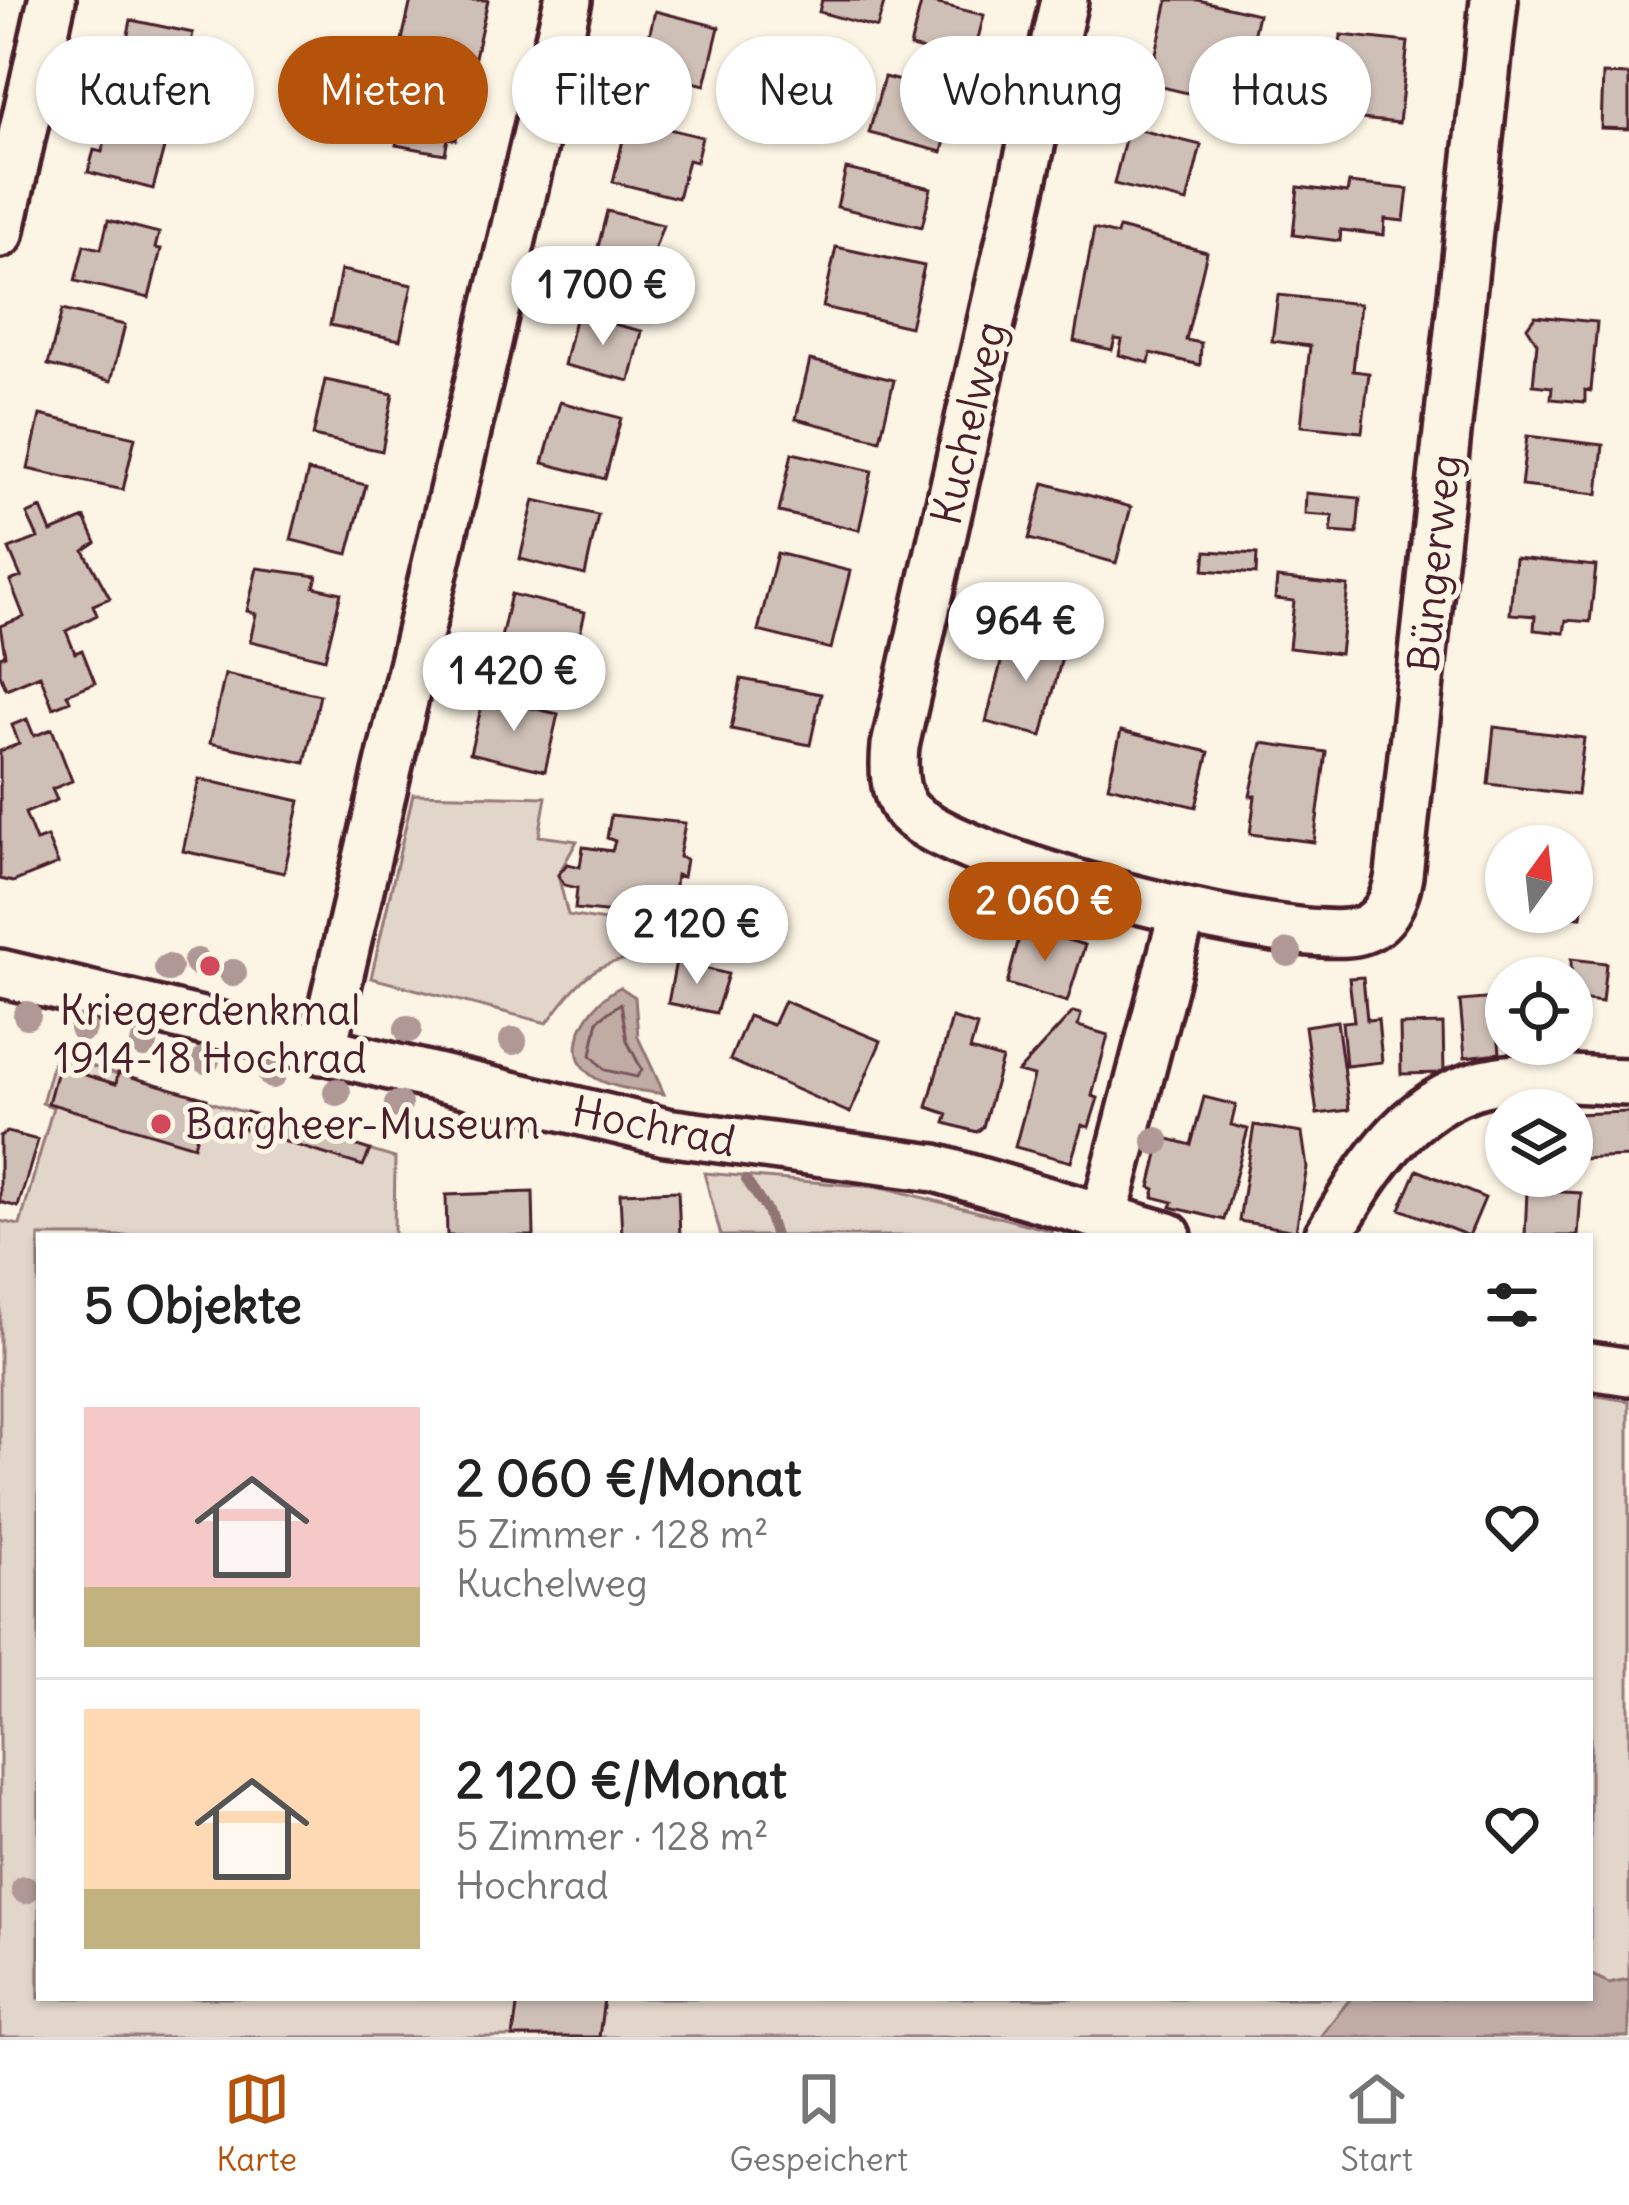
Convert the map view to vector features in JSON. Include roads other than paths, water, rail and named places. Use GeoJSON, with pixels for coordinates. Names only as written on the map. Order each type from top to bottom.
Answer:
{"type":"FeatureCollection","features":[{"type":"Feature","properties":{"kind":"street"},"geometry":{"type":"LineString","coordinates":[[0,234],[52,0]]}},
{"type":"Feature","properties":{"kind":"street"},"geometry":{"type":"LineString","coordinates":[[322,1051],[568,0]]}},
{"type":"Feature","properties":{"kind":"street","name":"Kuchelweg"},"geometry":{"type":"LineString","coordinates":[[1064,0],[895,746],[893,775],[904,807],[927,827],[1063,879],[1183,911]]}},
{"type":"Feature","properties":{"kind":"street","name":"Büngerweg"},"geometry":{"type":"LineString","coordinates":[[1183,911],[1329,934],[1360,931],[1378,921],[1394,900],[1494,0]]}},
{"type":"Feature","properties":{"kind":"street"},"geometry":{"type":"LineString","coordinates":[[1104,1216],[1183,911]]}},
{"type":"Feature","properties":{"kind":"street","name":"Hochrad"},"geometry":{"type":"LineString","coordinates":[[0,974],[666,1132],[916,1164],[1158,1233]]}},
{"type":"Feature","properties":{"kind":"street"},"geometry":{"type":"LineString","coordinates":[[1330,1233],[1396,1133],[1433,1105],[1499,1080],[1629,1082]]}},
{"type":"Feature","properties":{"kind":"street"},"geometry":{"type":"LineString","coordinates":[[1593,1366],[1629,1372]]}},
{"type":"Feature","properties":{"kind":"water"},"geometry":{"type":"Polygon","coordinates":[[[620,987],[635,997],[638,1037],[664,1094],[597,1079],[578,1057],[577,1043],[588,1016],[620,987]]]}},
{"type":"Feature","properties":{"kind":"water"},"geometry":{"type":"Polygon","coordinates":[[[1593,1975],[1609,1983],[1629,1979],[1629,2037],[1320,2037],[1349,2001],[1593,2001],[1593,1975]]]}},
{"type":"Feature","properties":{"kind":"waterway"},"geometry":{"type":"LineString","coordinates":[[746,1180],[767,1211],[774,1233]]}},
{"type":"Feature","properties":{"kind":"place","name":"Kriegerdenkmal 1914-18 Hochrad"},"geometry":{"type":"Point","coordinates":[210,966]}},
{"type":"Feature","properties":{"kind":"place","name":"Bargheer-Museum"},"geometry":{"type":"Point","coordinates":[161,1124]}}]}
